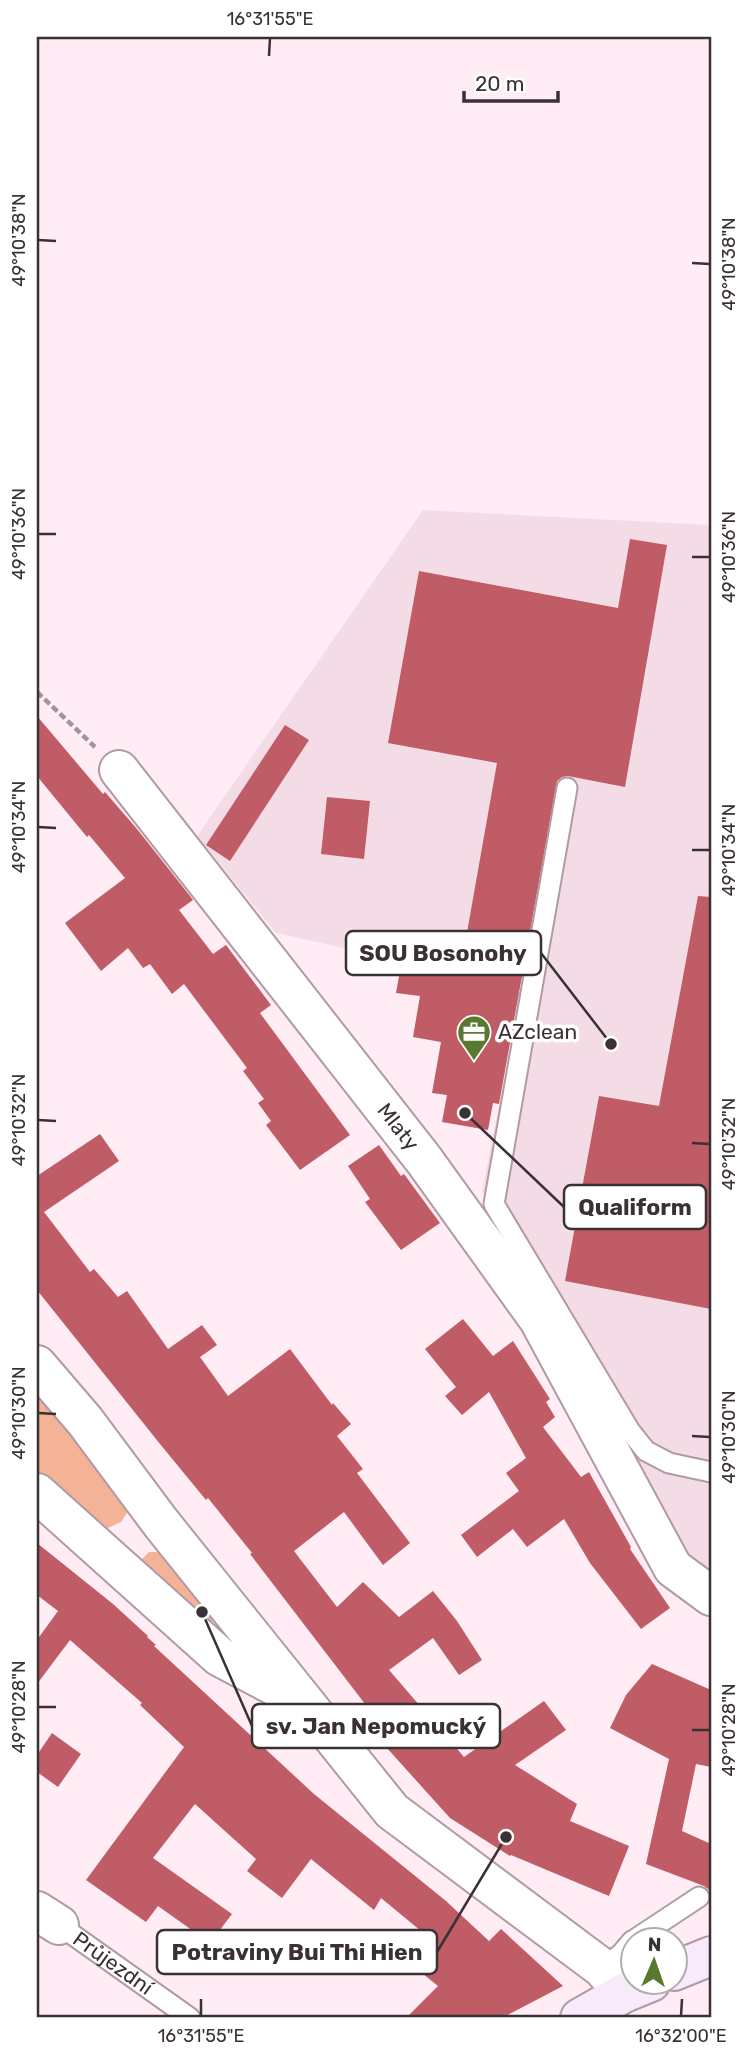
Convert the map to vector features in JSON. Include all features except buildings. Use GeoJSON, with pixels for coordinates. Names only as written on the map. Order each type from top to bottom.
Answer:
{"type":"FeatureCollection","features":[{"type":"Feature","properties":{"kind":"main road"},"geometry":{"type":"LineString","coordinates":[[688,1965],[711,1956]]}},
{"type":"Feature","properties":{"kind":"main road"},"geometry":{"type":"LineString","coordinates":[[580,2018],[618,1987]]}},
{"type":"Feature","properties":{"kind":"street","name":"Mlaty"},"geometry":{"type":"LineString","coordinates":[[119,770],[424,1160],[539,1320],[673,1568],[711,1596]]}},
{"type":"Feature","properties":{"kind":"street"},"geometry":{"type":"LineString","coordinates":[[37,1365],[85,1421],[161,1523],[392,1811],[618,1975]]}},
{"type":"Feature","properties":{"kind":"street"},"geometry":{"type":"LineString","coordinates":[[37,1493],[220,1657],[302,1701]]}},
{"type":"Feature","properties":{"kind":"street"},"geometry":{"type":"LineString","coordinates":[[116,1563],[161,1523]]}},
{"type":"Feature","properties":{"kind":"lane"},"geometry":{"type":"LineString","coordinates":[[567,788],[494,1205],[630,1431],[646,1451],[669,1463],[711,1472]]}},
{"type":"Feature","properties":{"kind":"lane"},"geometry":{"type":"LineString","coordinates":[[654,1926],[699,1897]]}},
{"type":"Feature","properties":{"kind":"lane","name":"Průjezdní"},"geometry":{"type":"LineString","coordinates":[[48,1918],[190,2018]]}},
{"type":"Feature","properties":{"kind":"path"},"geometry":{"type":"LineString","coordinates":[[37,692],[119,770]]}},
{"type":"Feature","properties":{"kind":"shaded area"},"geometry":{"type":"Polygon","coordinates":[[[423,510],[711,525],[711,1571],[696,1568],[482,1191],[523,984],[276,933],[197,836],[423,510]]]}},
{"type":"Feature","properties":{"kind":"shaded area"},"geometry":{"type":"Polygon","coordinates":[[[37,1385],[126,1497],[127,1513],[121,1522],[108,1528],[94,1526],[37,1473],[37,1385]]]}},
{"type":"Feature","properties":{"kind":"shaded area"},"geometry":{"type":"Polygon","coordinates":[[[149,1552],[162,1552],[217,1621],[206,1621],[140,1567],[142,1559],[149,1552]]]}},
{"type":"Feature","properties":{"kind":"place","name":"SOU Bosonohy"},"geometry":{"type":"Point","coordinates":[611,1044]}},
{"type":"Feature","properties":{"kind":"place","name":"AZclean"},"geometry":{"type":"Point","coordinates":[474,1062]}},
{"type":"Feature","properties":{"kind":"place","name":"Qualiform"},"geometry":{"type":"Point","coordinates":[465,1113]}},
{"type":"Feature","properties":{"kind":"place","name":"sv. Jan Nepomucký"},"geometry":{"type":"Point","coordinates":[202,1612]}},
{"type":"Feature","properties":{"kind":"place","name":"Potraviny Bui Thi Hien"},"geometry":{"type":"Point","coordinates":[506,1837]}}]}
